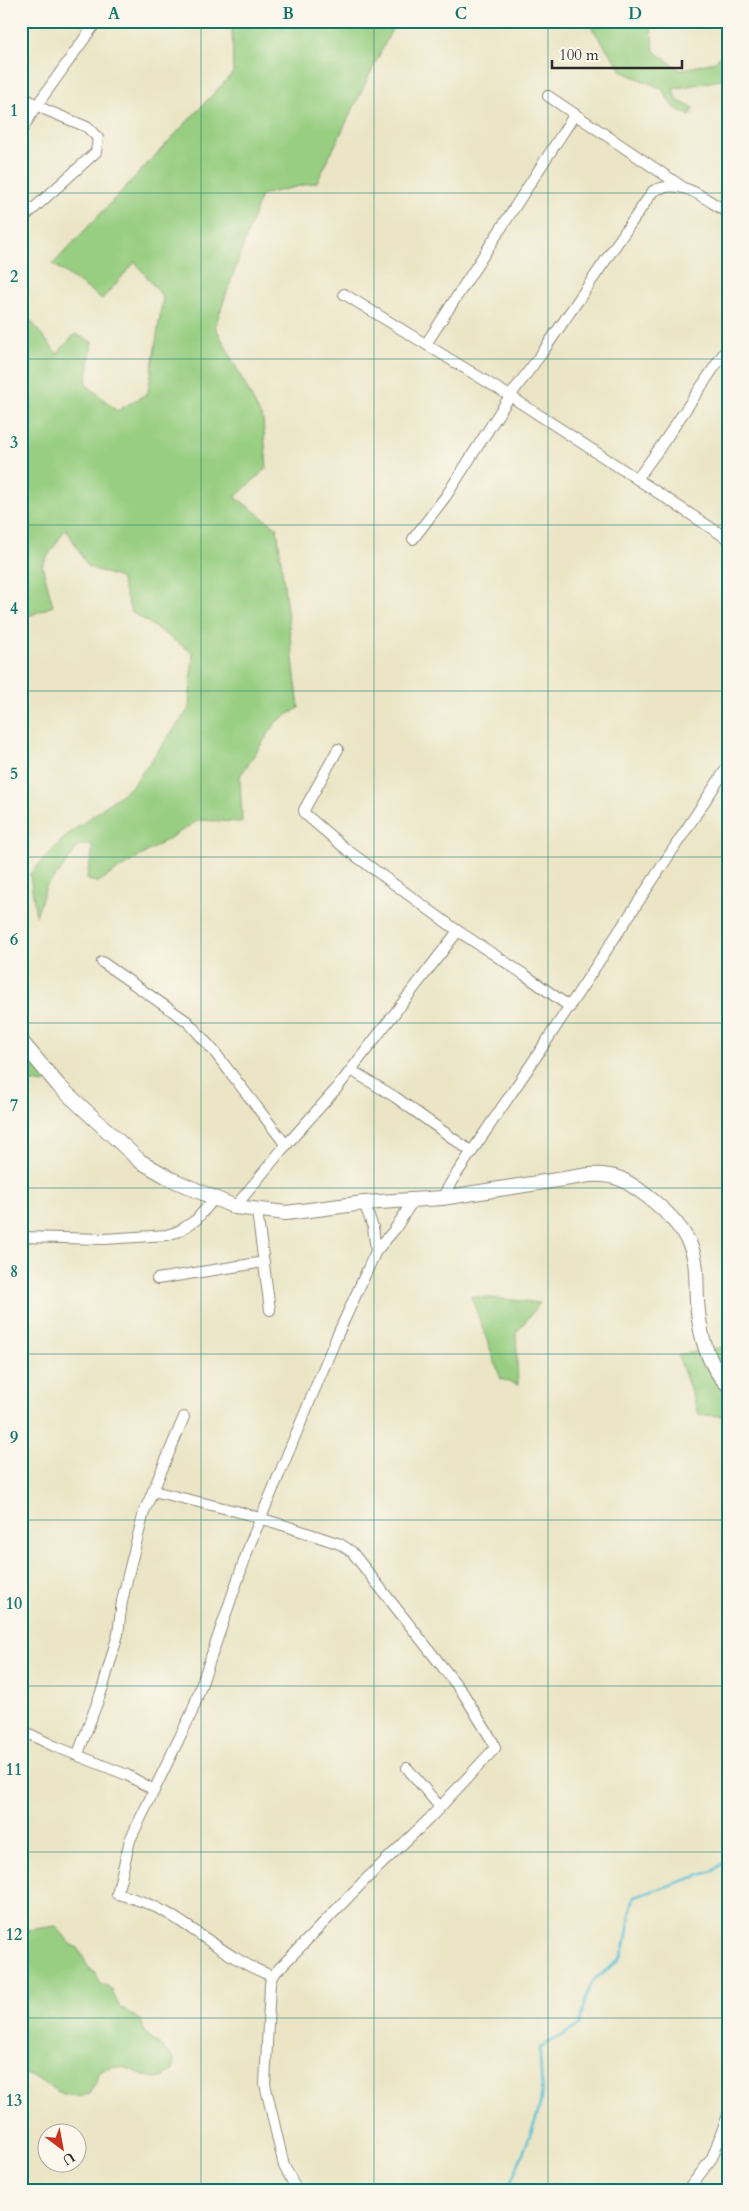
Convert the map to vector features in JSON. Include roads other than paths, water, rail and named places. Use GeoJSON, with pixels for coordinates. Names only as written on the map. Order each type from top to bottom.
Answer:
{"type":"FeatureCollection","features":[{"type":"Feature","properties":{"kind":"main road"},"geometry":{"type":"LineString","coordinates":[[21,1041],[59,1086],[140,1161],[171,1180],[235,1207],[286,1214],[364,1203],[442,1198],[606,1174],[620,1178],[634,1186],[672,1219],[691,1246],[703,1343],[719,1377],[728,1385]]}},
{"type":"Feature","properties":{"kind":"street"},"geometry":{"type":"LineString","coordinates":[[21,131],[36,105],[97,21]]}},
{"type":"Feature","properties":{"kind":"street"},"geometry":{"type":"LineString","coordinates":[[21,96],[36,105],[87,127],[98,138],[96,152],[62,185],[21,220]]}},
{"type":"Feature","properties":{"kind":"street"},"geometry":{"type":"LineString","coordinates":[[548,96],[682,186],[728,213]]}},
{"type":"Feature","properties":{"kind":"street"},"geometry":{"type":"LineString","coordinates":[[426,344],[575,114]]}},
{"type":"Feature","properties":{"kind":"street"},"geometry":{"type":"LineString","coordinates":[[414,539],[446,496],[510,396],[546,347],[646,199],[658,189],[682,186]]}},
{"type":"Feature","properties":{"kind":"street"},"geometry":{"type":"LineString","coordinates":[[344,294],[510,396],[728,539]]}},
{"type":"Feature","properties":{"kind":"street"},"geometry":{"type":"LineString","coordinates":[[637,479],[659,450],[728,347]]}},
{"type":"Feature","properties":{"kind":"street"},"geometry":{"type":"LineString","coordinates":[[338,749],[304,810],[305,814],[346,849],[458,931],[570,1007]]}},
{"type":"Feature","properties":{"kind":"street"},"geometry":{"type":"LineString","coordinates":[[442,1198],[728,766]]}},
{"type":"Feature","properties":{"kind":"street"},"geometry":{"type":"LineString","coordinates":[[235,1207],[351,1070],[458,931]]}},
{"type":"Feature","properties":{"kind":"street"},"geometry":{"type":"LineString","coordinates":[[102,962],[188,1022],[213,1050],[286,1145]]}},
{"type":"Feature","properties":{"kind":"street"},"geometry":{"type":"LineString","coordinates":[[351,1070],[409,1107],[472,1152]]}},
{"type":"Feature","properties":{"kind":"street"},"geometry":{"type":"LineString","coordinates":[[21,1237],[105,1239],[167,1235],[179,1231],[196,1220],[214,1199]]}},
{"type":"Feature","properties":{"kind":"street"},"geometry":{"type":"LineString","coordinates":[[272,1976],[224,1950],[165,1912],[137,1899],[116,1894],[130,1840],[192,1712],[260,1519],[337,1336],[376,1251],[391,1234],[414,1199]]}},
{"type":"Feature","properties":{"kind":"street"},"geometry":{"type":"LineString","coordinates":[[364,1203],[373,1227],[376,1251]]}},
{"type":"Feature","properties":{"kind":"street"},"geometry":{"type":"LineString","coordinates":[[257,1211],[270,1310]]}},
{"type":"Feature","properties":{"kind":"street"},"geometry":{"type":"LineString","coordinates":[[157,1279],[264,1262]]}},
{"type":"Feature","properties":{"kind":"street"},"geometry":{"type":"LineString","coordinates":[[78,1754],[104,1687],[118,1634],[122,1602],[144,1512],[184,1417]]}},
{"type":"Feature","properties":{"kind":"street"},"geometry":{"type":"LineString","coordinates":[[153,1490],[260,1519],[340,1544],[352,1552],[474,1710],[495,1748],[440,1807],[364,1881],[272,1976],[270,1984],[266,2084],[284,2166],[297,2190]]}},
{"type":"Feature","properties":{"kind":"street"},"geometry":{"type":"LineString","coordinates":[[21,1730],[54,1746],[127,1775],[154,1790]]}},
{"type":"Feature","properties":{"kind":"street"},"geometry":{"type":"LineString","coordinates":[[407,1768],[440,1807]]}},
{"type":"Feature","properties":{"kind":"street"},"geometry":{"type":"LineString","coordinates":[[688,2190],[712,2158],[728,2115]]}},
{"type":"Feature","properties":{"kind":"waterway"},"geometry":{"type":"LineString","coordinates":[[508,2190],[540,2105],[542,2091],[540,2047],[579,2026],[590,1987],[596,1978],[620,1958],[623,1952],[634,1897],[713,1871],[728,1859]]}}]}
